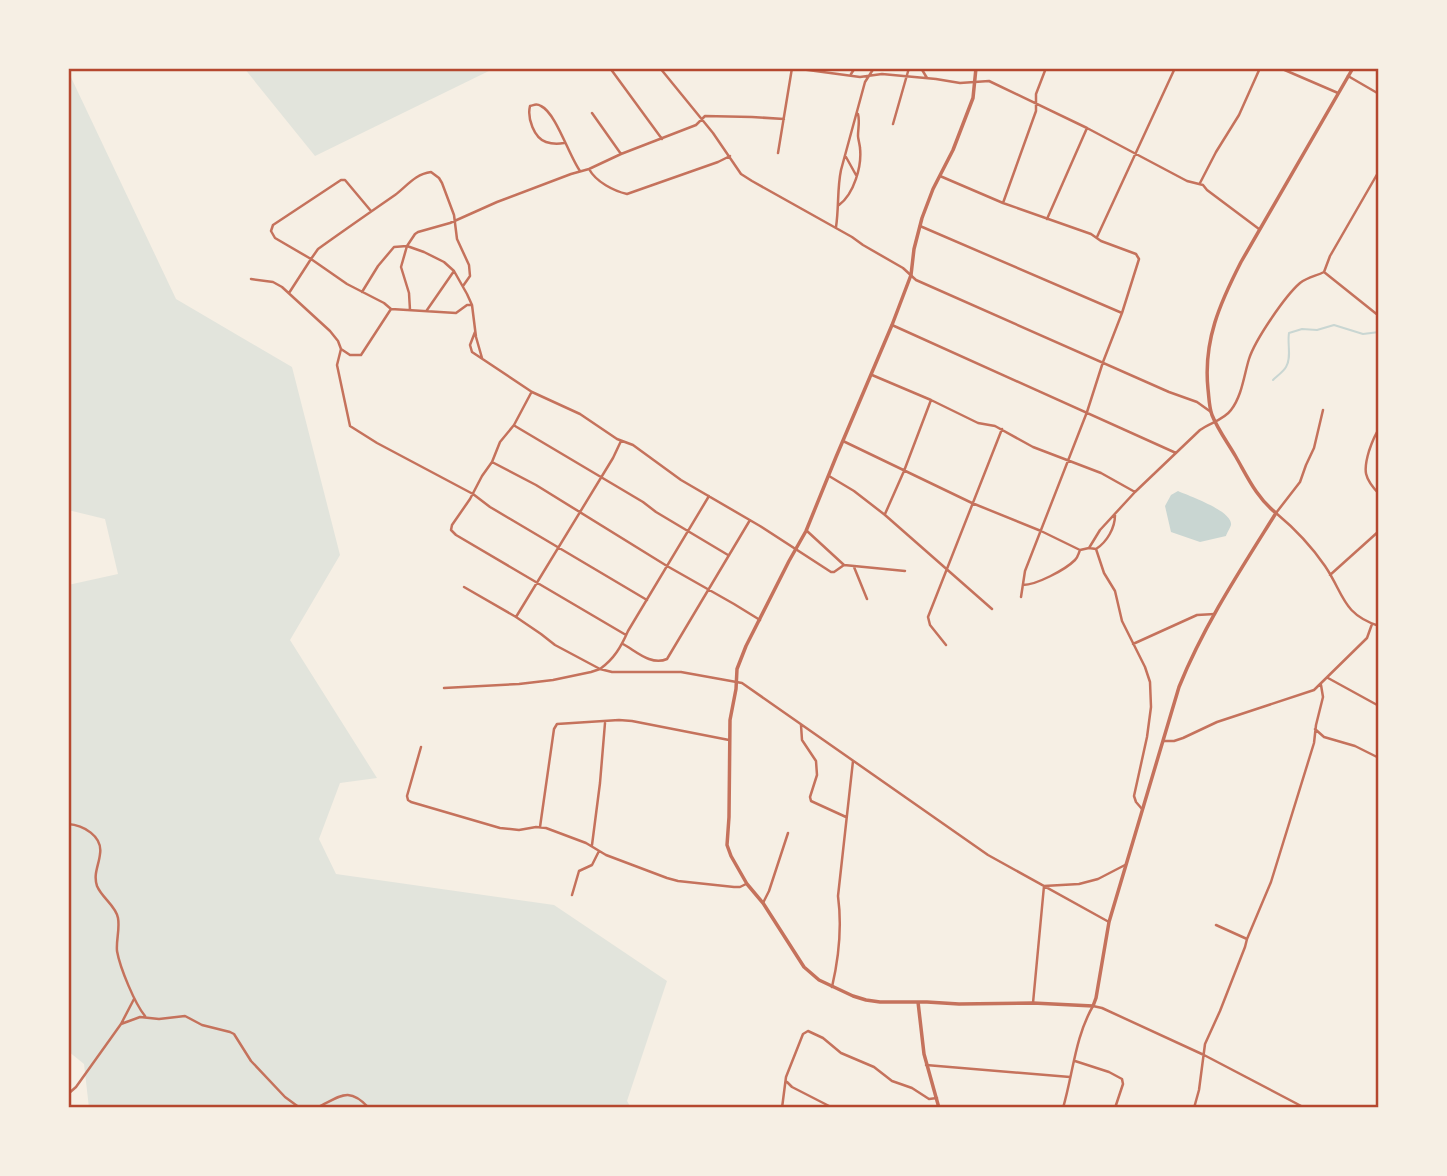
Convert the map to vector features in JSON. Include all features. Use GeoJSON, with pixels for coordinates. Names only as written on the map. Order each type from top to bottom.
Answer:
{"type":"FeatureCollection","features":[{"type":"Feature","properties":{"kind":"street"},"geometry":{"type":"LineString","coordinates":[[610,68],[662,139]]}},
{"type":"Feature","properties":{"kind":"street"},"geometry":{"type":"LineString","coordinates":[[660,68],[730,156],[741,174],[752,181],[836,227],[903,268],[916,280],[1197,402],[1211,412]]}},
{"type":"Feature","properties":{"kind":"street"},"geometry":{"type":"LineString","coordinates":[[778,153],[792,68],[848,75],[907,76],[960,83],[989,81],[1087,128],[1187,181],[1200,183],[1260,229]]}},
{"type":"Feature","properties":{"kind":"street"},"geometry":{"type":"LineString","coordinates":[[848,75],[852,74],[855,68]]}},
{"type":"Feature","properties":{"kind":"street"},"geometry":{"type":"LineString","coordinates":[[836,227],[839,176],[865,82],[874,68]]}},
{"type":"Feature","properties":{"kind":"street"},"geometry":{"type":"LineString","coordinates":[[893,124],[909,68]]}},
{"type":"Feature","properties":{"kind":"street"},"geometry":{"type":"LineString","coordinates":[[921,68],[927,78]]}},
{"type":"Feature","properties":{"kind":"street"},"geometry":{"type":"LineString","coordinates":[[976,68],[973,98],[920,226],[911,275],[892,325],[806,531],[738,664],[730,720],[727,845],[747,884],[804,967],[832,987],[873,1002],[1033,1003],[1102,1008],[1204,1055],[1305,1108]]}},
{"type":"Feature","properties":{"kind":"street"},"geometry":{"type":"LineString","coordinates":[[1003,203],[1036,111],[1036,93],[1046,68]]}},
{"type":"Feature","properties":{"kind":"street"},"geometry":{"type":"LineString","coordinates":[[1096,238],[1175,68]]}},
{"type":"Feature","properties":{"kind":"street"},"geometry":{"type":"LineString","coordinates":[[1200,183],[1239,115],[1260,68]]}},
{"type":"Feature","properties":{"kind":"street"},"geometry":{"type":"LineString","coordinates":[[1280,68],[1338,93]]}},
{"type":"Feature","properties":{"kind":"street"},"geometry":{"type":"LineString","coordinates":[[1353,68],[1233,278],[1212,331],[1206,370],[1211,412],[1249,483],[1321,561],[1352,610],[1362,620],[1379,626]]}},
{"type":"Feature","properties":{"kind":"street"},"geometry":{"type":"LineString","coordinates":[[1348,76],[1379,94]]}},
{"type":"Feature","properties":{"kind":"street"},"geometry":{"type":"LineString","coordinates":[[564,144],[549,143],[540,138],[530,120],[530,106],[543,107],[558,128],[580,171]]}},
{"type":"Feature","properties":{"kind":"street"},"geometry":{"type":"LineString","coordinates":[[839,205],[852,189],[856,175],[860,149],[860,117],[857,112]]}},
{"type":"Feature","properties":{"kind":"street"},"geometry":{"type":"LineString","coordinates":[[592,113],[621,154]]}},
{"type":"Feature","properties":{"kind":"street"},"geometry":{"type":"LineString","coordinates":[[410,310],[408,287],[401,269],[407,246],[418,232],[589,169],[696,125],[708,116],[784,119]]}},
{"type":"Feature","properties":{"kind":"street"},"geometry":{"type":"LineString","coordinates":[[1047,219],[1087,128]]}},
{"type":"Feature","properties":{"kind":"street"},"geometry":{"type":"LineString","coordinates":[[845,155],[856,175]]}},
{"type":"Feature","properties":{"kind":"street"},"geometry":{"type":"LineString","coordinates":[[589,169],[595,178],[615,191],[627,194],[730,156]]}},
{"type":"Feature","properties":{"kind":"street"},"geometry":{"type":"LineString","coordinates":[[1089,548],[1100,530],[1135,492],[1200,430],[1232,409],[1251,355],[1267,327],[1300,283],[1324,272],[1379,171]]}},
{"type":"Feature","properties":{"kind":"street"},"geometry":{"type":"LineString","coordinates":[[289,293],[318,249],[398,193],[411,180],[431,172],[440,180],[456,220],[457,239],[470,268],[470,276],[463,286]]}},
{"type":"Feature","properties":{"kind":"street"},"geometry":{"type":"LineString","coordinates":[[940,176],[1003,203],[1091,234],[1101,242],[1139,257],[1087,412],[1025,571],[1021,597]]}},
{"type":"Feature","properties":{"kind":"street"},"geometry":{"type":"LineString","coordinates":[[371,211],[343,180],[271,227],[271,231],[274,236],[347,284],[391,309],[456,313],[472,304]]}},
{"type":"Feature","properties":{"kind":"street"},"geometry":{"type":"LineString","coordinates":[[920,226],[1122,313]]}},
{"type":"Feature","properties":{"kind":"street"},"geometry":{"type":"LineString","coordinates":[[362,292],[394,247],[407,246],[438,258],[454,271],[472,304],[475,332],[484,361]]}},
{"type":"Feature","properties":{"kind":"street"},"geometry":{"type":"LineString","coordinates":[[427,310],[454,271]]}},
{"type":"Feature","properties":{"kind":"street"},"geometry":{"type":"LineString","coordinates":[[1324,272],[1379,316]]}},
{"type":"Feature","properties":{"kind":"street"},"geometry":{"type":"LineString","coordinates":[[251,279],[278,284],[330,331],[341,349],[349,355],[360,355],[391,309]]}},
{"type":"Feature","properties":{"kind":"street"},"geometry":{"type":"LineString","coordinates":[[892,325],[1176,453]]}},
{"type":"Feature","properties":{"kind":"street"},"geometry":{"type":"LineString","coordinates":[[475,332],[470,349],[475,355],[531,392],[580,414],[621,441],[633,445],[670,473],[832,573],[844,565]]}},
{"type":"Feature","properties":{"kind":"street"},"geometry":{"type":"LineString","coordinates":[[341,349],[337,365],[350,426],[472,494],[647,600]]}},
{"type":"Feature","properties":{"kind":"street"},"geometry":{"type":"LineString","coordinates":[[872,375],[978,423],[1002,429],[1032,447],[1101,473],[1135,492]]}},
{"type":"Feature","properties":{"kind":"street"},"geometry":{"type":"LineString","coordinates":[[531,392],[514,425],[500,442],[492,462],[452,524],[452,531],[626,635]]}},
{"type":"Feature","properties":{"kind":"street"},"geometry":{"type":"LineString","coordinates":[[885,515],[931,400]]}},
{"type":"Feature","properties":{"kind":"street"},"geometry":{"type":"LineString","coordinates":[[1063,1108],[1073,1060],[1096,998],[1109,922],[1125,865],[1186,671],[1229,588],[1276,513],[1300,482],[1314,448],[1323,411]]}},
{"type":"Feature","properties":{"kind":"street"},"geometry":{"type":"LineString","coordinates":[[514,425],[728,555]]}},
{"type":"Feature","properties":{"kind":"street"},"geometry":{"type":"LineString","coordinates":[[946,645],[929,623],[928,617],[1002,429]]}},
{"type":"Feature","properties":{"kind":"street"},"geometry":{"type":"LineString","coordinates":[[1379,429],[1373,437],[1365,463],[1368,480],[1379,494]]}},
{"type":"Feature","properties":{"kind":"street"},"geometry":{"type":"LineString","coordinates":[[516,617],[621,441]]}},
{"type":"Feature","properties":{"kind":"street"},"geometry":{"type":"LineString","coordinates":[[843,441],[972,503],[1080,550],[1096,549]]}},
{"type":"Feature","properties":{"kind":"street"},"geometry":{"type":"LineString","coordinates":[[492,462],[536,485],[760,620]]}},
{"type":"Feature","properties":{"kind":"street"},"geometry":{"type":"LineString","coordinates":[[829,477],[854,491],[885,515],[992,609]]}},
{"type":"Feature","properties":{"kind":"street"},"geometry":{"type":"LineString","coordinates":[[444,688],[553,680],[600,669],[615,656],[623,644],[709,496]]}},
{"type":"Feature","properties":{"kind":"street"},"geometry":{"type":"LineString","coordinates":[[1096,549],[1110,532],[1115,515]]}},
{"type":"Feature","properties":{"kind":"street"},"geometry":{"type":"LineString","coordinates":[[623,644],[649,660],[664,661],[670,656],[750,520]]}},
{"type":"Feature","properties":{"kind":"street"},"geometry":{"type":"LineString","coordinates":[[806,531],[844,565],[905,571]]}},
{"type":"Feature","properties":{"kind":"street"},"geometry":{"type":"LineString","coordinates":[[1330,575],[1379,531]]}},
{"type":"Feature","properties":{"kind":"street"},"geometry":{"type":"LineString","coordinates":[[1096,549],[1105,576],[1115,591],[1122,621],[1149,678],[1151,699],[1147,737],[1135,796],[1142,808]]}},
{"type":"Feature","properties":{"kind":"street"},"geometry":{"type":"LineString","coordinates":[[1023,585],[1030,585],[1060,571],[1075,560],[1080,550]]}},
{"type":"Feature","properties":{"kind":"street"},"geometry":{"type":"LineString","coordinates":[[854,567],[867,599]]}},
{"type":"Feature","properties":{"kind":"street"},"geometry":{"type":"LineString","coordinates":[[464,586],[516,617],[555,645],[600,669],[612,672],[681,672],[746,685],[988,855],[1109,922]]}},
{"type":"Feature","properties":{"kind":"street"},"geometry":{"type":"LineString","coordinates":[[1133,644],[1197,615],[1215,614]]}},
{"type":"Feature","properties":{"kind":"street"},"geometry":{"type":"LineString","coordinates":[[1162,741],[1183,738],[1217,722],[1310,692],[1321,685],[1366,640],[1372,624]]}},
{"type":"Feature","properties":{"kind":"street"},"geometry":{"type":"LineString","coordinates":[[1328,677],[1379,706]]}},
{"type":"Feature","properties":{"kind":"street"},"geometry":{"type":"LineString","coordinates":[[1194,1108],[1205,1044],[1271,882],[1314,743],[1323,697],[1321,685]]}},
{"type":"Feature","properties":{"kind":"street"},"geometry":{"type":"LineString","coordinates":[[540,827],[556,726],[632,720],[729,740]]}},
{"type":"Feature","properties":{"kind":"street"},"geometry":{"type":"LineString","coordinates":[[592,845],[605,722]]}},
{"type":"Feature","properties":{"kind":"street"},"geometry":{"type":"LineString","coordinates":[[801,724],[802,740],[816,761],[817,775],[811,801],[846,817]]}},
{"type":"Feature","properties":{"kind":"street"},"geometry":{"type":"LineString","coordinates":[[1315,729],[1324,737],[1354,746],[1379,758]]}},
{"type":"Feature","properties":{"kind":"street"},"geometry":{"type":"LineString","coordinates":[[421,747],[407,796],[409,801],[500,828],[520,830],[540,827],[592,845],[606,855],[672,880],[734,887],[747,884]]}},
{"type":"Feature","properties":{"kind":"street"},"geometry":{"type":"LineString","coordinates":[[832,987],[839,949],[841,915],[838,896],[853,760]]}},
{"type":"Feature","properties":{"kind":"street"},"geometry":{"type":"LineString","coordinates":[[68,824],[81,826],[98,841],[101,853],[96,870],[96,883],[117,916],[118,955],[134,997],[145,1016]]}},
{"type":"Feature","properties":{"kind":"street"},"geometry":{"type":"LineString","coordinates":[[762,903],[769,891],[788,833]]}},
{"type":"Feature","properties":{"kind":"street"},"geometry":{"type":"LineString","coordinates":[[572,895],[579,871],[592,865],[599,851]]}},
{"type":"Feature","properties":{"kind":"street"},"geometry":{"type":"LineString","coordinates":[[1044,886],[1079,884],[1098,879],[1125,865]]}},
{"type":"Feature","properties":{"kind":"street"},"geometry":{"type":"LineString","coordinates":[[1033,1003],[1044,886]]}},
{"type":"Feature","properties":{"kind":"street"},"geometry":{"type":"LineString","coordinates":[[1216,925],[1247,939]]}},
{"type":"Feature","properties":{"kind":"street"},"geometry":{"type":"LineString","coordinates":[[68,1094],[76,1087],[121,1024],[134,997]]}},
{"type":"Feature","properties":{"kind":"street"},"geometry":{"type":"LineString","coordinates":[[918,1002],[926,1065],[939,1108]]}},
{"type":"Feature","properties":{"kind":"street"},"geometry":{"type":"LineString","coordinates":[[121,1024],[145,1016],[159,1019],[185,1016],[202,1025],[233,1033],[251,1061],[285,1097],[300,1108]]}},
{"type":"Feature","properties":{"kind":"street"},"geometry":{"type":"LineString","coordinates":[[782,1108],[786,1080],[803,1034],[808,1031],[823,1038],[841,1053],[874,1067],[892,1081],[912,1088],[929,1099],[937,1098]]}},
{"type":"Feature","properties":{"kind":"street"},"geometry":{"type":"LineString","coordinates":[[1073,1060],[1122,1079],[1123,1084],[1115,1108]]}},
{"type":"Feature","properties":{"kind":"street"},"geometry":{"type":"LineString","coordinates":[[926,1065],[1070,1077]]}},
{"type":"Feature","properties":{"kind":"street"},"geometry":{"type":"LineString","coordinates":[[786,1080],[792,1087],[832,1108]]}},
{"type":"Feature","properties":{"kind":"street"},"geometry":{"type":"LineString","coordinates":[[316,1108],[336,1097],[348,1095],[361,1098],[369,1108]]}},
{"type":"Feature","properties":{"kind":"shaded area"},"geometry":{"type":"Polygon","coordinates":[[[244,68],[495,68],[315,156],[244,68]]]}},
{"type":"Feature","properties":{"kind":"shaded area"},"geometry":{"type":"Polygon","coordinates":[[[68,71],[176,299],[292,367],[340,555],[290,640],[377,778],[340,783],[319,839],[336,874],[554,905],[667,981],[627,1101],[631,1108],[89,1108],[84,1064],[68,1051],[68,585],[118,574],[105,519],[68,510],[68,71]]]}},
{"type":"Feature","properties":{"kind":"shaded area"},"geometry":{"type":"Polygon","coordinates":[[[1178,491],[1225,514],[1231,525],[1226,536],[1200,542],[1171,532],[1165,506],[1171,495],[1178,491]]]}},
{"type":"Feature","properties":{"kind":"waterway"},"geometry":{"type":"LineString","coordinates":[[1273,380],[1288,363],[1289,333],[1334,325],[1363,334],[1379,332]]}}]}
